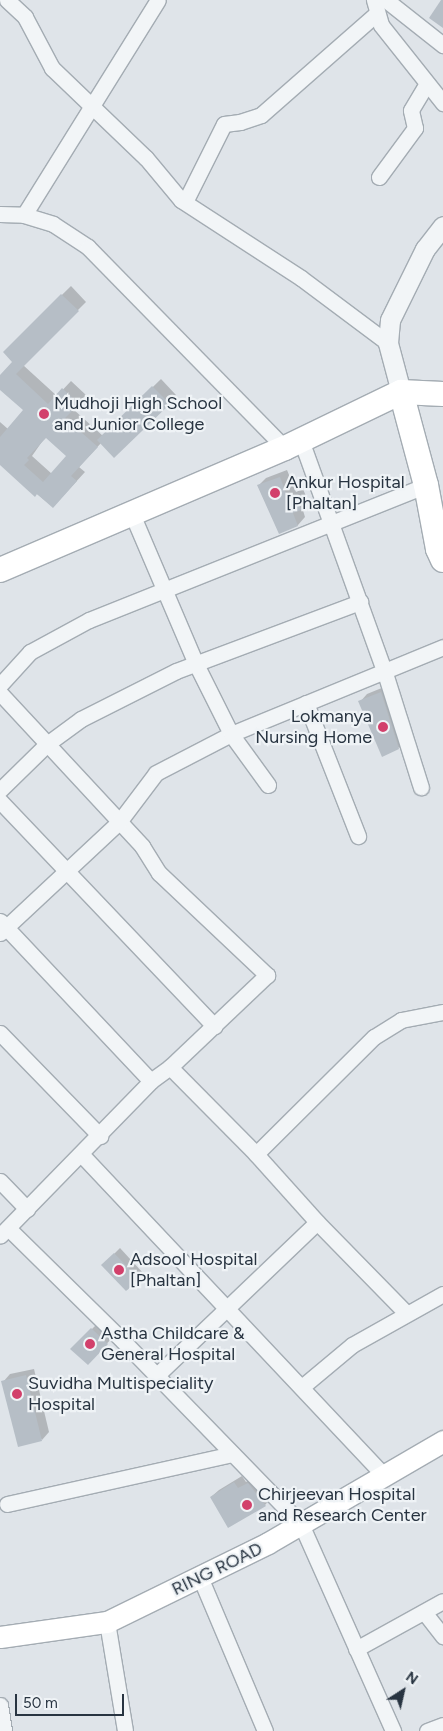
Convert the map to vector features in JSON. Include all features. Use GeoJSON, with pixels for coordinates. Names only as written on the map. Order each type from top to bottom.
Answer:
{"type":"FeatureCollection","features":[{"type":"Feature","properties":{"kind":"main road"},"geometry":{"type":"LineString","coordinates":[[401,392],[426,485],[438,549],[443,560]]}},
{"type":"Feature","properties":{"kind":"main road"},"geometry":{"type":"LineString","coordinates":[[0,570],[293,444],[401,392],[443,394]]}},
{"type":"Feature","properties":{"kind":"main road","name":"RING ROAD"},"geometry":{"type":"LineString","coordinates":[[0,1637],[108,1622],[268,1543],[443,1441]]}},
{"type":"Feature","properties":{"kind":"street"},"geometry":{"type":"LineString","coordinates":[[7,0],[25,17],[52,68],[146,158],[185,202],[301,278],[388,343]]}},
{"type":"Feature","properties":{"kind":"street"},"geometry":{"type":"LineString","coordinates":[[24,216],[90,106],[158,0]]}},
{"type":"Feature","properties":{"kind":"street"},"geometry":{"type":"LineString","coordinates":[[386,0],[443,45]]}},
{"type":"Feature","properties":{"kind":"street"},"geometry":{"type":"LineString","coordinates":[[185,202],[224,124],[240,122],[261,115],[375,6],[381,25],[443,103]]}},
{"type":"Feature","properties":{"kind":"street"},"geometry":{"type":"LineString","coordinates":[[379,177],[415,128],[411,110],[426,83]]}},
{"type":"Feature","properties":{"kind":"street"},"geometry":{"type":"LineString","coordinates":[[0,214],[24,216],[53,224],[88,247],[293,444],[330,522],[360,602],[421,787]]}},
{"type":"Feature","properties":{"kind":"street"},"geometry":{"type":"LineString","coordinates":[[401,392],[388,343],[390,320],[425,249],[443,226]]}},
{"type":"Feature","properties":{"kind":"street"},"geometry":{"type":"LineString","coordinates":[[0,685],[30,652],[89,620],[246,559],[330,522],[426,485]]}},
{"type":"Feature","properties":{"kind":"street"},"geometry":{"type":"LineString","coordinates":[[132,514],[196,664],[231,734],[268,785]]}},
{"type":"Feature","properties":{"kind":"street"},"geometry":{"type":"LineString","coordinates":[[0,790],[47,744],[82,720],[176,671],[360,602]]}},
{"type":"Feature","properties":{"kind":"street"},"geometry":{"type":"LineString","coordinates":[[151,1081],[2,927],[119,822],[156,773],[231,734],[443,647]]}},
{"type":"Feature","properties":{"kind":"street"},"geometry":{"type":"LineString","coordinates":[[0,693],[142,846],[159,873],[267,975],[170,1068],[151,1081],[100,1136],[4,1232],[157,1375],[301,1524],[392,1731]]}},
{"type":"Feature","properties":{"kind":"street"},"geometry":{"type":"LineString","coordinates":[[306,703],[358,836]]}},
{"type":"Feature","properties":{"kind":"street"},"geometry":{"type":"LineString","coordinates":[[0,800],[214,1026]]}},
{"type":"Feature","properties":{"kind":"street"},"geometry":{"type":"LineString","coordinates":[[256,1154],[374,1037],[401,1020],[443,1012]]}},
{"type":"Feature","properties":{"kind":"street"},"geometry":{"type":"LineString","coordinates":[[0,1033],[100,1136]]}},
{"type":"Feature","properties":{"kind":"street"},"geometry":{"type":"LineString","coordinates":[[170,1068],[256,1154],[317,1222],[406,1313]]}},
{"type":"Feature","properties":{"kind":"street"},"geometry":{"type":"LineString","coordinates":[[81,1154],[384,1475]]}},
{"type":"Feature","properties":{"kind":"street"},"geometry":{"type":"LineString","coordinates":[[0,1181],[27,1209]]}},
{"type":"Feature","properties":{"kind":"street"},"geometry":{"type":"LineString","coordinates":[[157,1375],[317,1222]]}},
{"type":"Feature","properties":{"kind":"street"},"geometry":{"type":"LineString","coordinates":[[302,1386],[352,1345],[406,1313],[443,1294]]}},
{"type":"Feature","properties":{"kind":"street"},"geometry":{"type":"LineString","coordinates":[[7,1504],[233,1454]]}},
{"type":"Feature","properties":{"kind":"street"},"geometry":{"type":"LineString","coordinates":[[200,1577],[265,1731]]}},
{"type":"Feature","properties":{"kind":"street"},"geometry":{"type":"LineString","coordinates":[[356,1648],[443,1601]]}},
{"type":"Feature","properties":{"kind":"street"},"geometry":{"type":"LineString","coordinates":[[424,1612],[443,1636]]}},
{"type":"Feature","properties":{"kind":"street"},"geometry":{"type":"LineString","coordinates":[[108,1622],[125,1731]]}},
{"type":"Feature","properties":{"kind":"street"},"geometry":{"type":"LineString","coordinates":[[0,1705],[4,1731]]}},
{"type":"Feature","properties":{"kind":"street"},"geometry":{"type":"LineString","coordinates":[[427,1731],[443,1725]]}},
{"type":"Feature","properties":{"kind":"building"},"geometry":{"type":"Polygon","coordinates":[[[441,0],[443,0],[443,28],[429,18],[441,0]]]}},
{"type":"Feature","properties":{"kind":"building"},"geometry":{"type":"Polygon","coordinates":[[[61,294],[79,311],[16,374],[48,404],[62,388],[79,404],[65,418],[98,447],[71,476],[77,481],[53,508],[37,494],[35,497],[0,465],[0,437],[23,410],[0,390],[0,375],[12,362],[3,352],[61,294]],[[46,438],[27,458],[29,460],[24,465],[43,482],[66,456],[46,438]]]}},
{"type":"Feature","properties":{"kind":"building"},"geometry":{"type":"Polygon","coordinates":[[[152,386],[170,404],[114,458],[97,440],[152,386]]]}},
{"type":"Feature","properties":{"kind":"building"},"geometry":{"type":"Polygon","coordinates":[[[280,477],[288,499],[295,496],[301,510],[293,513],[298,526],[279,534],[257,485],[280,477]]]}},
{"type":"Feature","properties":{"kind":"building"},"geometry":{"type":"Polygon","coordinates":[[[381,692],[399,749],[382,757],[358,701],[381,692]]]}},
{"type":"Feature","properties":{"kind":"building"},"geometry":{"type":"Polygon","coordinates":[[[114,1253],[139,1279],[126,1291],[101,1265],[114,1253]]]}},
{"type":"Feature","properties":{"kind":"building"},"geometry":{"type":"Polygon","coordinates":[[[91,1328],[108,1344],[88,1365],[70,1349],[91,1328]]]}},
{"type":"Feature","properties":{"kind":"building"},"geometry":{"type":"Polygon","coordinates":[[[26,1375],[42,1441],[18,1447],[1,1381],[26,1375]]]}},
{"type":"Feature","properties":{"kind":"building"},"geometry":{"type":"Polygon","coordinates":[[[234,1482],[238,1488],[248,1483],[266,1506],[228,1528],[210,1497],[234,1482]]]}},
{"type":"Feature","properties":{"kind":"place","name":"Mudhoji High School and Junior College"},"geometry":{"type":"Point","coordinates":[44,414]}},
{"type":"Feature","properties":{"kind":"place","name":"Ankur Hospital [Phaltan]"},"geometry":{"type":"Point","coordinates":[275,493]}},
{"type":"Feature","properties":{"kind":"place","name":"Lokmanya Nursing Home"},"geometry":{"type":"Point","coordinates":[383,727]}},
{"type":"Feature","properties":{"kind":"place","name":"Adsool Hospital [Phaltan]"},"geometry":{"type":"Point","coordinates":[119,1270]}},
{"type":"Feature","properties":{"kind":"place","name":"Astha Childcare & General Hospital"},"geometry":{"type":"Point","coordinates":[90,1344]}},
{"type":"Feature","properties":{"kind":"place","name":"Suvidha Multispeciality Hospital"},"geometry":{"type":"Point","coordinates":[17,1394]}},
{"type":"Feature","properties":{"kind":"place","name":"Chirjeevan Hospital and Research Center"},"geometry":{"type":"Point","coordinates":[247,1505]}}]}
